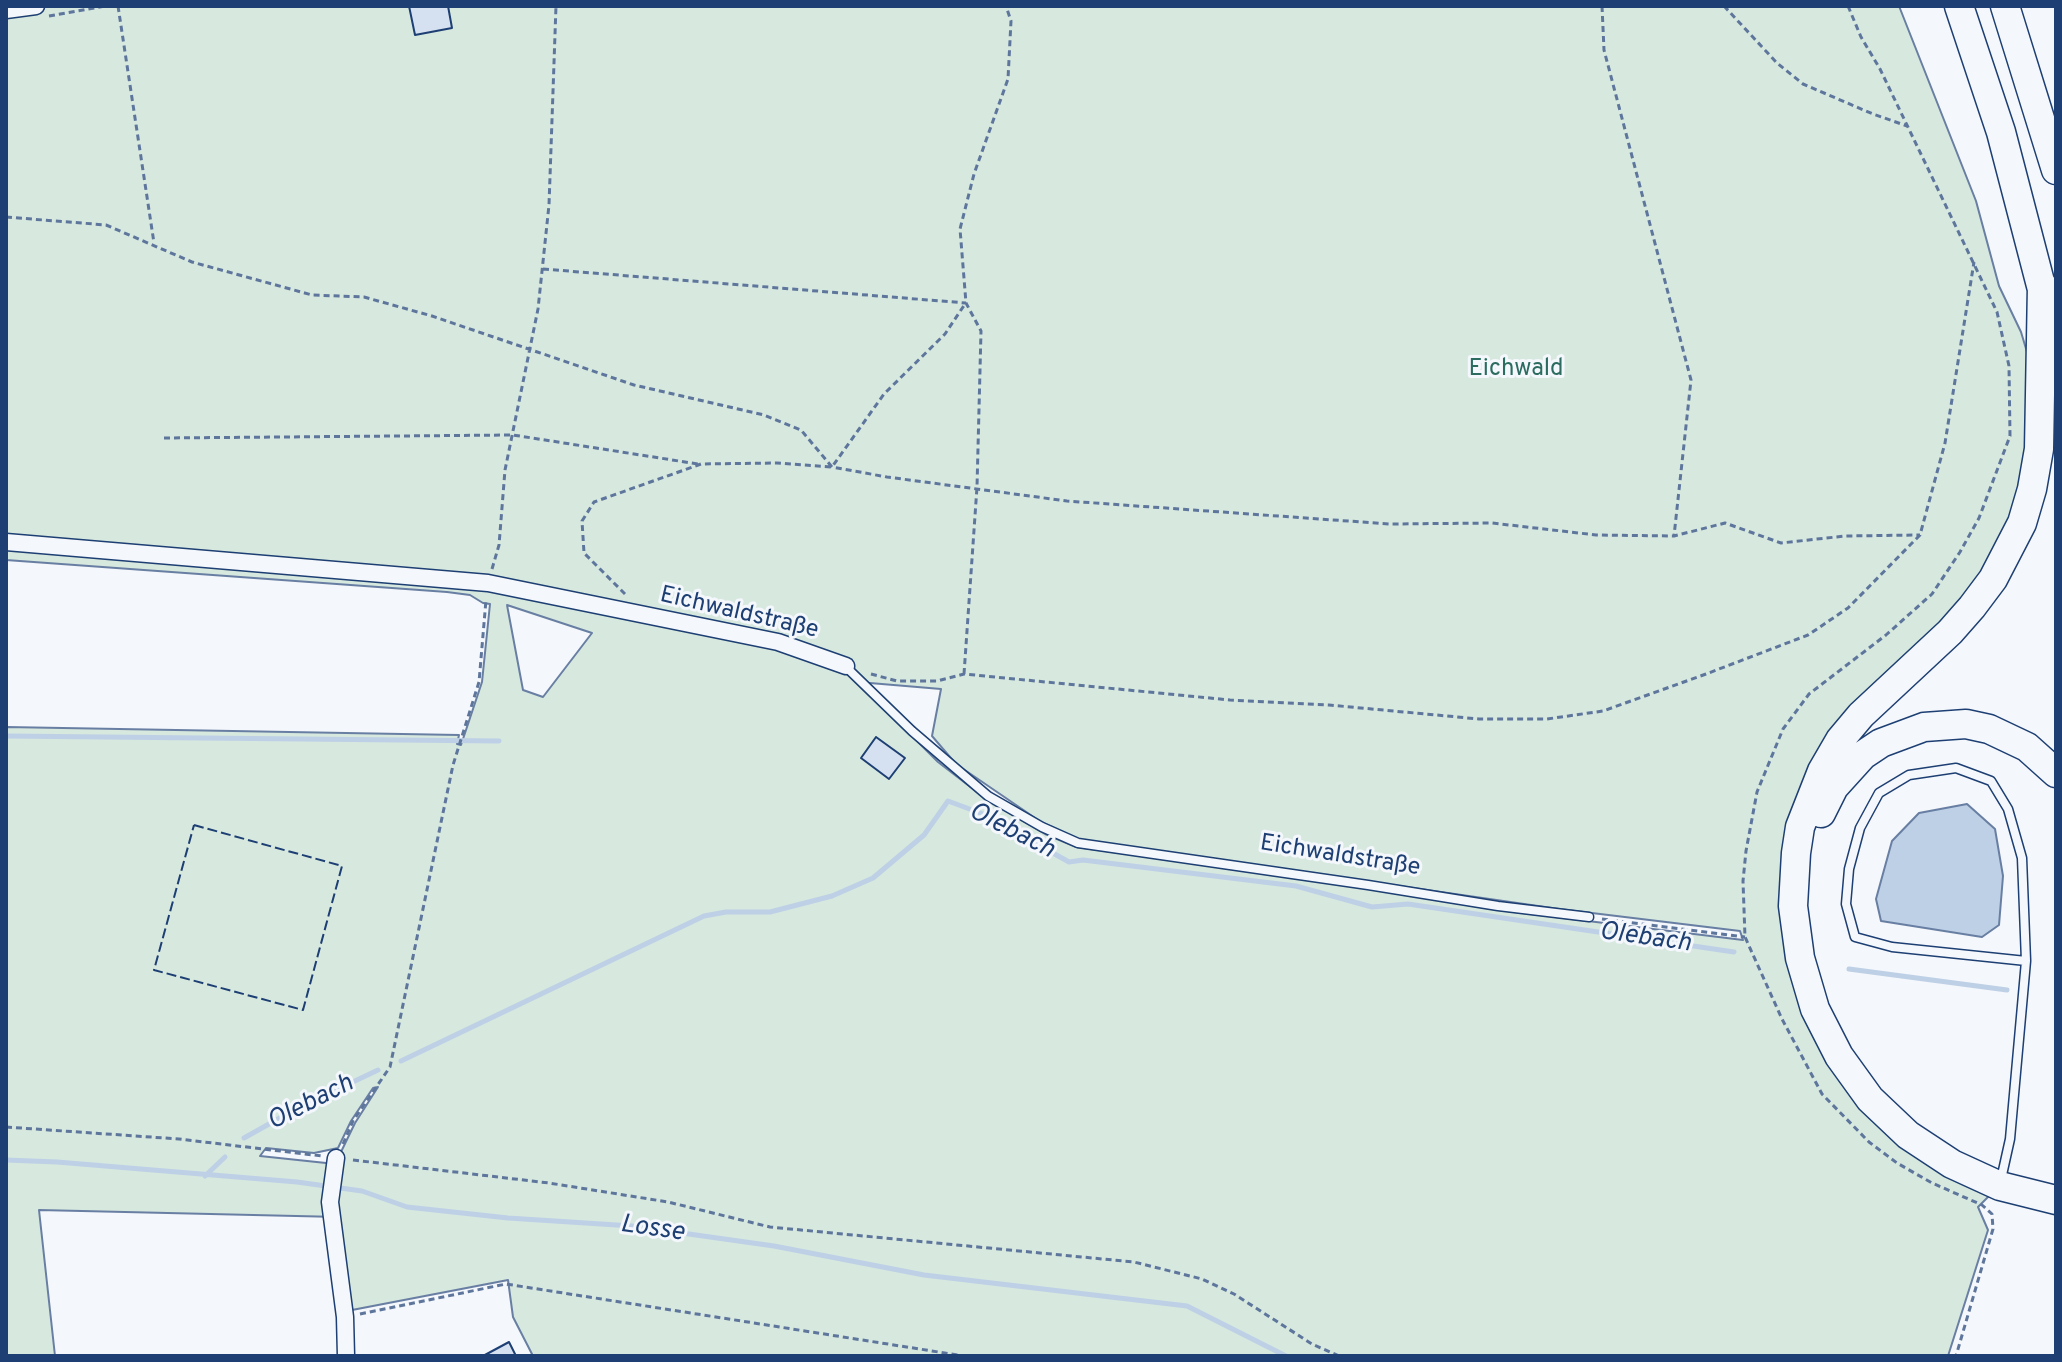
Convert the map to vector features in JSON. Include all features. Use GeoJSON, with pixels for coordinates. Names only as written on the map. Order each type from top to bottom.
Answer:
{"type":"FeatureCollection","features":[{"type":"Feature","properties":{"kind":"highway"},"geometry":{"type":"LineString","coordinates":[[1959,6],[2001,132],[2042,285],[2056,353]]}},
{"type":"Feature","properties":{"kind":"highway"},"geometry":{"type":"LineString","coordinates":[[2005,6],[2056,170]]}},
{"type":"Feature","properties":{"kind":"highway"},"geometry":{"type":"LineString","coordinates":[[2042,285],[2039,449],[2022,523],[1993,579],[1972,607],[1950,632],[1861,715],[1840,740],[1822,771],[1800,827],[1793,906],[1800,958],[1815,1009],[1839,1056],[1870,1099],[1908,1135],[1952,1164],[2000,1186],[2056,1200]]}},
{"type":"Feature","properties":{"kind":"highway"},"geometry":{"type":"LineString","coordinates":[[2056,773],[2027,747],[1989,729],[1946,724],[1901,734],[1863,755],[1834,787],[1824,805],[1809,855],[1805,906],[1811,956],[1826,1005],[1848,1050],[1878,1091],[1915,1126],[1957,1155],[2002,1175],[2056,1189]]}},
{"type":"Feature","properties":{"kind":"street"},"geometry":{"type":"LineString","coordinates":[[6,10],[42,11]]}},
{"type":"Feature","properties":{"kind":"street","name":"Eichwaldstraße"},"geometry":{"type":"LineString","coordinates":[[6,542],[488,583],[778,642],[846,666]]}},
{"type":"Feature","properties":{"kind":"street"},"geometry":{"type":"LineString","coordinates":[[336,1158],[330,1202],[345,1317],[346,1356]]}},
{"type":"Feature","properties":{"kind":"lane","name":"Eichwaldstraße"},"geometry":{"type":"LineString","coordinates":[[846,666],[912,731],[988,796],[1042,827],[1078,843],[1589,917]]}},
{"type":"Feature","properties":{"kind":"lane"},"geometry":{"type":"LineString","coordinates":[[2002,1175],[2010,1139],[2026,961],[2022,858],[2008,809],[1991,781],[1956,768],[1909,775],[1879,793],[1860,828],[1849,869],[1846,904],[1855,937],[1892,947],[2026,961]]}},
{"type":"Feature","properties":{"kind":"path"},"geometry":{"type":"LineString","coordinates":[[42,11],[106,6]]}},
{"type":"Feature","properties":{"kind":"path"},"geometry":{"type":"LineString","coordinates":[[118,6],[154,245]]}},
{"type":"Feature","properties":{"kind":"path"},"geometry":{"type":"LineString","coordinates":[[336,1158],[353,1121],[390,1067],[461,735],[479,682],[488,583],[499,545],[505,470],[532,350],[542,269],[549,205],[556,6]]}},
{"type":"Feature","properties":{"kind":"path"},"geometry":{"type":"LineString","coordinates":[[964,674],[977,487],[981,331],[966,303],[960,229],[974,174],[1008,79],[1011,21],[1006,6]]}},
{"type":"Feature","properties":{"kind":"path"},"geometry":{"type":"LineString","coordinates":[[1602,6],[1604,50],[1691,380],[1674,536]]}},
{"type":"Feature","properties":{"kind":"path"},"geometry":{"type":"LineString","coordinates":[[1724,6],[1777,63],[1803,84],[1907,126]]}},
{"type":"Feature","properties":{"kind":"path"},"geometry":{"type":"LineString","coordinates":[[1848,6],[1997,312],[2009,366],[2010,436],[1979,518],[1932,594],[1886,635],[1809,694],[1783,729],[1757,792],[1746,851],[1743,881],[1745,937],[1782,1019],[1822,1094],[1861,1134],[1897,1163],[1932,1183],[1982,1205],[1992,1214],[1993,1229],[1956,1356]]}},
{"type":"Feature","properties":{"kind":"path"},"geometry":{"type":"LineString","coordinates":[[6,217],[106,225],[192,262],[312,295],[364,297],[634,385],[764,415],[801,430],[832,467]]}},
{"type":"Feature","properties":{"kind":"path"},"geometry":{"type":"LineString","coordinates":[[846,666],[897,681],[937,681],[964,674],[1230,700],[1329,705],[1479,719],[1547,719],[1603,711],[1808,635],[1848,608],[1920,535],[1945,443],[1974,262]]}},
{"type":"Feature","properties":{"kind":"path"},"geometry":{"type":"LineString","coordinates":[[542,269],[966,303]]}},
{"type":"Feature","properties":{"kind":"path"},"geometry":{"type":"LineString","coordinates":[[832,467],[884,394],[945,334],[966,303]]}},
{"type":"Feature","properties":{"kind":"path"},"geometry":{"type":"LineString","coordinates":[[164,438],[513,435],[701,464],[777,463],[832,467],[1067,501],[1360,522],[1492,523],[1596,535],[1674,536],[1725,523],[1781,543],[1845,536],[1920,535]]}},
{"type":"Feature","properties":{"kind":"path"},"geometry":{"type":"LineString","coordinates":[[636,614],[632,600],[584,553],[582,521],[594,502],[701,464]]}},
{"type":"Feature","properties":{"kind":"path"},"geometry":{"type":"LineString","coordinates":[[1589,917],[1745,937]]}},
{"type":"Feature","properties":{"kind":"path"},"geometry":{"type":"LineString","coordinates":[[6,1127],[179,1139],[549,1183],[653,1200],[770,1227],[1134,1262],[1202,1279],[1234,1294],[1312,1344],[1339,1356]]}},
{"type":"Feature","properties":{"kind":"path"},"geometry":{"type":"LineString","coordinates":[[345,1317],[506,1284],[964,1356]]}},
{"type":"Feature","properties":{"kind":"path"},"geometry":{"type":"LineString","coordinates":[[918,1356],[919,1349]]}},
{"type":"Feature","properties":{"kind":"green space","name":"Eichwald"},"geometry":{"type":"Polygon","coordinates":[[[6,6],[1899,6],[1976,201],[1999,286],[2021,332],[2030,362],[2027,462],[2003,541],[1964,602],[1900,664],[1786,864],[1850,1081],[1994,1191],[1978,1207],[1988,1230],[1948,1356],[533,1356],[513,1317],[508,1280],[352,1310],[339,1217],[39,1210],[55,1356],[6,1356],[6,727],[459,735],[457,744],[461,745],[482,682],[490,604],[470,595],[447,592],[6,560],[6,6]],[[507,605],[523,690],[543,697],[592,633],[507,605]],[[858,682],[938,762],[986,799],[1045,834],[1076,847],[1309,879],[1498,910],[1743,940],[1740,931],[1559,909],[1080,840],[1041,822],[956,764],[932,736],[941,689],[858,682]],[[378,1087],[373,1088],[338,1148],[314,1153],[266,1148],[260,1156],[326,1163],[340,1154],[378,1087]]]}},
{"type":"Feature","properties":{"kind":"water"},"geometry":{"type":"Polygon","coordinates":[[[1967,804],[1995,829],[2003,876],[1999,925],[1982,937],[1881,921],[1876,899],[1892,841],[1919,813],[1967,804]]]}},
{"type":"Feature","properties":{"kind":"building"},"geometry":{"type":"Polygon","coordinates":[[[409,6],[448,6],[452,28],[415,35],[409,6]]]}},
{"type":"Feature","properties":{"kind":"building"},"geometry":{"type":"Polygon","coordinates":[[[876,737],[905,758],[889,779],[861,758],[876,737]]]}},
{"type":"Feature","properties":{"kind":"building"},"geometry":{"type":"Polygon","coordinates":[[[509,1342],[516,1356],[483,1356],[509,1342]]]}},
{"type":"Feature","properties":{"kind":"waterway"},"geometry":{"type":"LineString","coordinates":[[6,736],[499,741]]}},
{"type":"Feature","properties":{"kind":"waterway","name":"Olebach"},"geometry":{"type":"LineString","coordinates":[[401,1061],[704,916],[726,912],[770,912],[832,896],[873,878],[924,835],[948,801],[983,814],[1069,862],[1083,860],[1296,886],[1372,907],[1408,904],[1734,952]]}},
{"type":"Feature","properties":{"kind":"waterway","name":"Olebach"},"geometry":{"type":"LineString","coordinates":[[1849,969],[2007,990]]}},
{"type":"Feature","properties":{"kind":"waterway","name":"Olebach"},"geometry":{"type":"LineString","coordinates":[[244,1138],[378,1070]]}},
{"type":"Feature","properties":{"kind":"waterway","name":"Olebach"},"geometry":{"type":"LineString","coordinates":[[205,1176],[225,1157]]}},
{"type":"Feature","properties":{"kind":"waterway","name":"Losse"},"geometry":{"type":"LineString","coordinates":[[6,1160],[297,1182],[362,1191],[407,1207],[508,1218],[632,1226],[774,1246],[924,1275],[1187,1306],[1286,1356]]}},
{"type":"Feature","properties":{"kind":"fence"},"geometry":{"type":"LineString","coordinates":[[194,825],[342,866],[303,1010],[154,970],[194,825]]}}]}
